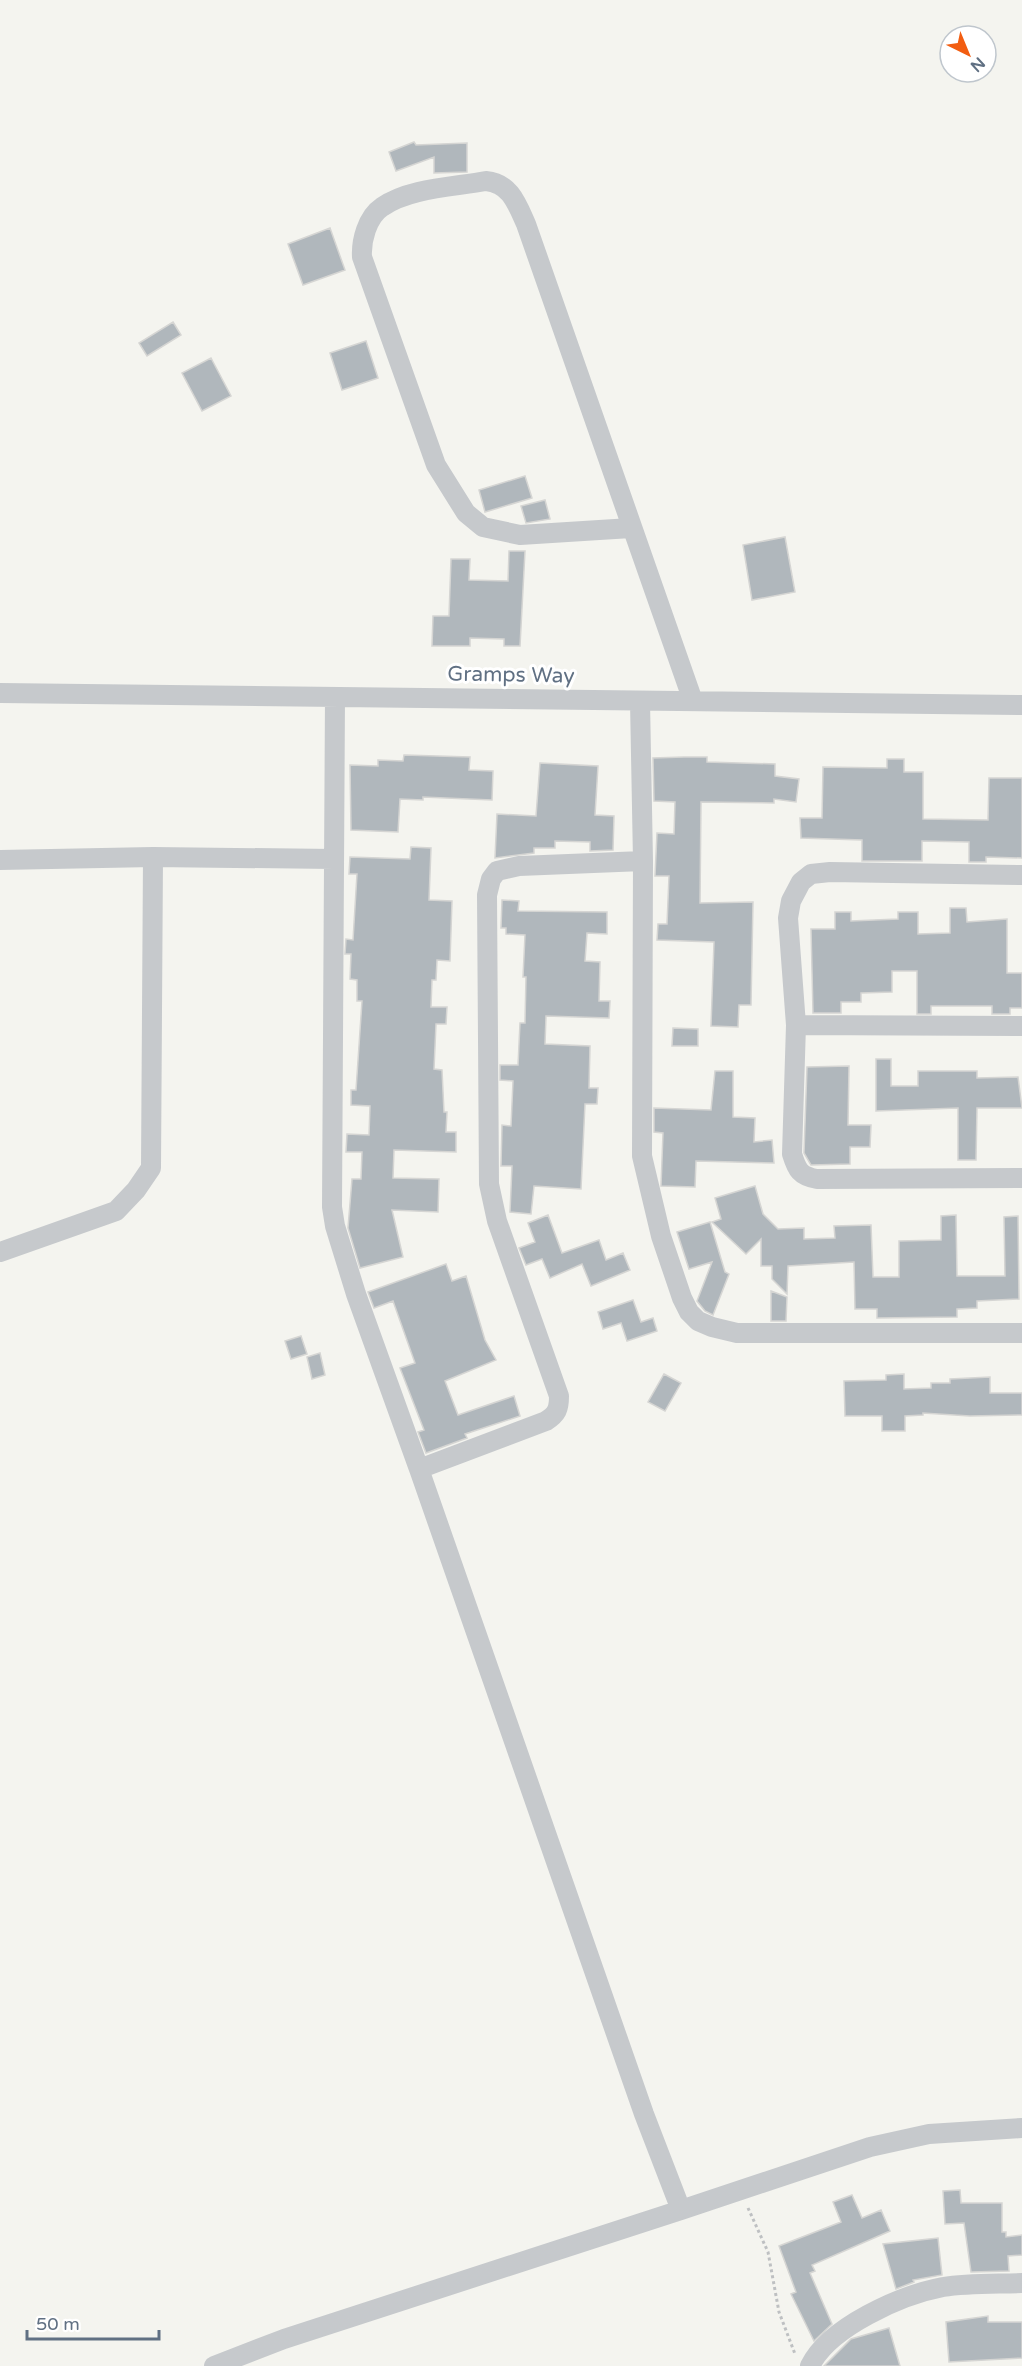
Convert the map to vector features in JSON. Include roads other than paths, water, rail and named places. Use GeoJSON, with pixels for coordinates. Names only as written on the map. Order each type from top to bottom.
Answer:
{"type":"FeatureCollection","features":[{"type":"Feature","properties":{"kind":"street"},"geometry":{"type":"LineString","coordinates":[[631,528],[520,535],[483,527],[466,513],[436,465],[362,257],[362,242],[381,207],[411,195],[486,181],[497,182],[508,190],[526,224],[693,702]]}},
{"type":"Feature","properties":{"kind":"street","name":"Gramps Way"},"geometry":{"type":"LineString","coordinates":[[0,693],[135,692],[335,697],[1022,705]]}},
{"type":"Feature","properties":{"kind":"street"},"geometry":{"type":"LineString","coordinates":[[335,697],[332,1190],[334,1226],[644,2114],[681,2210]]}},
{"type":"Feature","properties":{"kind":"street"},"geometry":{"type":"LineString","coordinates":[[640,701],[643,861],[642,1156],[661,1236],[689,1312],[705,1324],[726,1332],[737,1333],[1022,1333]]}},
{"type":"Feature","properties":{"kind":"street"},"geometry":{"type":"LineString","coordinates":[[0,860],[153,857],[334,859]]}},
{"type":"Feature","properties":{"kind":"street"},"geometry":{"type":"LineString","coordinates":[[0,1252],[116,1211],[136,1190],[151,1168],[153,857]]}},
{"type":"Feature","properties":{"kind":"street"},"geometry":{"type":"LineString","coordinates":[[419,1469],[546,1421],[556,1414],[559,1407],[559,1396],[497,1221],[489,1184],[487,895],[491,879],[497,871],[512,866],[643,861]]}},
{"type":"Feature","properties":{"kind":"street"},"geometry":{"type":"LineString","coordinates":[[1022,875],[830,872],[811,874],[795,892],[789,918],[796,1025],[792,1154],[797,1171],[806,1177],[817,1179],[1022,1178]]}},
{"type":"Feature","properties":{"kind":"street"},"geometry":{"type":"LineString","coordinates":[[796,1025],[1022,1026]]}},
{"type":"Feature","properties":{"kind":"street"},"geometry":{"type":"LineString","coordinates":[[214,2366],[284,2339],[880,2145],[929,2134],[1022,2127]]}},
{"type":"Feature","properties":{"kind":"street"},"geometry":{"type":"LineString","coordinates":[[803,2361],[842,2331],[888,2306],[944,2287],[1022,2283]]}}]}
